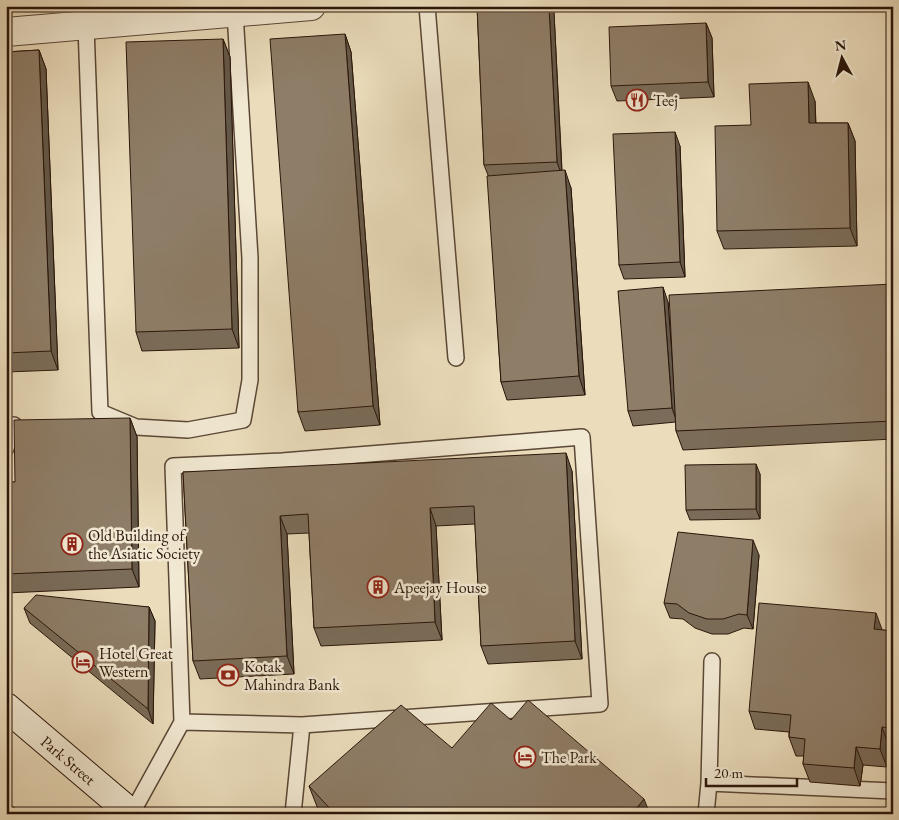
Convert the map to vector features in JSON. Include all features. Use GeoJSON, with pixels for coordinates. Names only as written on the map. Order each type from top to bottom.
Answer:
{"type":"FeatureCollection","features":[{"type":"Feature","properties":{"kind":"street"},"geometry":{"type":"LineString","coordinates":[[6,32],[311,6]]}},
{"type":"Feature","properties":{"kind":"street","name":"Park Street"},"geometry":{"type":"LineString","coordinates":[[6,708],[132,814]]}},
{"type":"Feature","properties":{"kind":"lane"},"geometry":{"type":"LineString","coordinates":[[427,6],[456,358]]}},
{"type":"Feature","properties":{"kind":"lane"},"geometry":{"type":"LineString","coordinates":[[86,26],[100,412],[136,428],[188,430],[243,420],[250,380],[250,258],[235,13]]}},
{"type":"Feature","properties":{"kind":"lane"},"geometry":{"type":"LineString","coordinates":[[6,448],[14,425]]}},
{"type":"Feature","properties":{"kind":"lane"},"geometry":{"type":"LineString","coordinates":[[132,814],[182,722],[173,466],[282,461],[582,437],[600,704],[302,726],[182,722]]}},
{"type":"Feature","properties":{"kind":"lane"},"geometry":{"type":"LineString","coordinates":[[706,814],[709,783],[712,661]]}},
{"type":"Feature","properties":{"kind":"lane"},"geometry":{"type":"LineString","coordinates":[[293,814],[302,726]]}},
{"type":"Feature","properties":{"kind":"lane"},"geometry":{"type":"LineString","coordinates":[[709,783],[893,791]]}},
{"type":"Feature","properties":{"kind":"building"},"geometry":{"type":"Polygon","coordinates":[[[477,6],[549,6],[557,162],[484,165],[477,6]]]}},
{"type":"Feature","properties":{"kind":"building"},"geometry":{"type":"Polygon","coordinates":[[[706,23],[708,82],[611,86],[609,27],[706,23]]]}},
{"type":"Feature","properties":{"kind":"building"},"geometry":{"type":"Polygon","coordinates":[[[345,34],[373,406],[298,412],[270,39],[345,34]]]}},
{"type":"Feature","properties":{"kind":"building"},"geometry":{"type":"Polygon","coordinates":[[[223,39],[232,329],[136,332],[126,42],[223,39]]]}},
{"type":"Feature","properties":{"kind":"building"},"geometry":{"type":"Polygon","coordinates":[[[39,50],[51,351],[6,353],[6,52],[39,50]]]}},
{"type":"Feature","properties":{"kind":"building"},"geometry":{"type":"Polygon","coordinates":[[[808,82],[809,123],[848,123],[850,228],[717,231],[715,126],[751,125],[749,84],[808,82]]]}},
{"type":"Feature","properties":{"kind":"building"},"geometry":{"type":"Polygon","coordinates":[[[675,132],[680,262],[619,265],[613,134],[675,132]]]}},
{"type":"Feature","properties":{"kind":"building"},"geometry":{"type":"Polygon","coordinates":[[[565,170],[579,376],[501,382],[487,176],[565,170]]]}},
{"type":"Feature","properties":{"kind":"building"},"geometry":{"type":"Polygon","coordinates":[[[893,284],[893,421],[676,431],[669,295],[893,284]]]}},
{"type":"Feature","properties":{"kind":"building"},"geometry":{"type":"Polygon","coordinates":[[[663,287],[672,408],[628,411],[618,291],[663,287]]]}},
{"type":"Feature","properties":{"kind":"building","name":"Old Building of the Asiatic Society"},"geometry":{"type":"Polygon","coordinates":[[[130,418],[132,569],[6,574],[6,482],[15,482],[14,420],[130,418]]]}},
{"type":"Feature","properties":{"kind":"building","name":"Apeejay House"},"geometry":{"type":"Polygon","coordinates":[[[566,453],[575,641],[481,646],[474,506],[430,508],[435,622],[314,628],[308,514],[280,516],[287,656],[193,661],[183,472],[566,453]]]}},
{"type":"Feature","properties":{"kind":"building"},"geometry":{"type":"Polygon","coordinates":[[[756,464],[756,509],[686,510],[685,465],[756,464]]]}},
{"type":"Feature","properties":{"kind":"building"},"geometry":{"type":"Polygon","coordinates":[[[678,532],[753,540],[747,615],[739,614],[723,619],[707,619],[689,613],[677,604],[664,603],[678,532]]]}},
{"type":"Feature","properties":{"kind":"building"},"geometry":{"type":"Polygon","coordinates":[[[36,595],[149,607],[148,709],[24,608],[36,595]]]}},
{"type":"Feature","properties":{"kind":"building"},"geometry":{"type":"Polygon","coordinates":[[[759,603],[876,613],[874,629],[893,631],[893,728],[882,727],[880,749],[856,747],[854,768],[803,764],[805,739],[789,737],[791,715],[749,711],[759,603]]]}},
{"type":"Feature","properties":{"kind":"building","name":"The Park"},"geometry":{"type":"Polygon","coordinates":[[[528,700],[644,799],[632,814],[335,814],[309,786],[401,705],[452,748],[491,703],[511,720],[528,700]]]}},
{"type":"Feature","properties":{"kind":"building"},"geometry":{"type":"Polygon","coordinates":[[[6,801],[22,814],[6,814],[6,801]]]}},
{"type":"Feature","properties":{"kind":"place","name":"Teej"},"geometry":{"type":"Point","coordinates":[637,100]}},
{"type":"Feature","properties":{"kind":"place","name":"Old Building of the Asiatic Society"},"geometry":{"type":"Point","coordinates":[72,544]}},
{"type":"Feature","properties":{"kind":"place","name":"Apeejay House"},"geometry":{"type":"Point","coordinates":[378,587]}},
{"type":"Feature","properties":{"kind":"place","name":"Hotel Great Western"},"geometry":{"type":"Point","coordinates":[83,662]}},
{"type":"Feature","properties":{"kind":"place","name":"Kotak Mahindra Bank"},"geometry":{"type":"Point","coordinates":[228,675]}},
{"type":"Feature","properties":{"kind":"place","name":"The Park"},"geometry":{"type":"Point","coordinates":[525,757]}}]}
